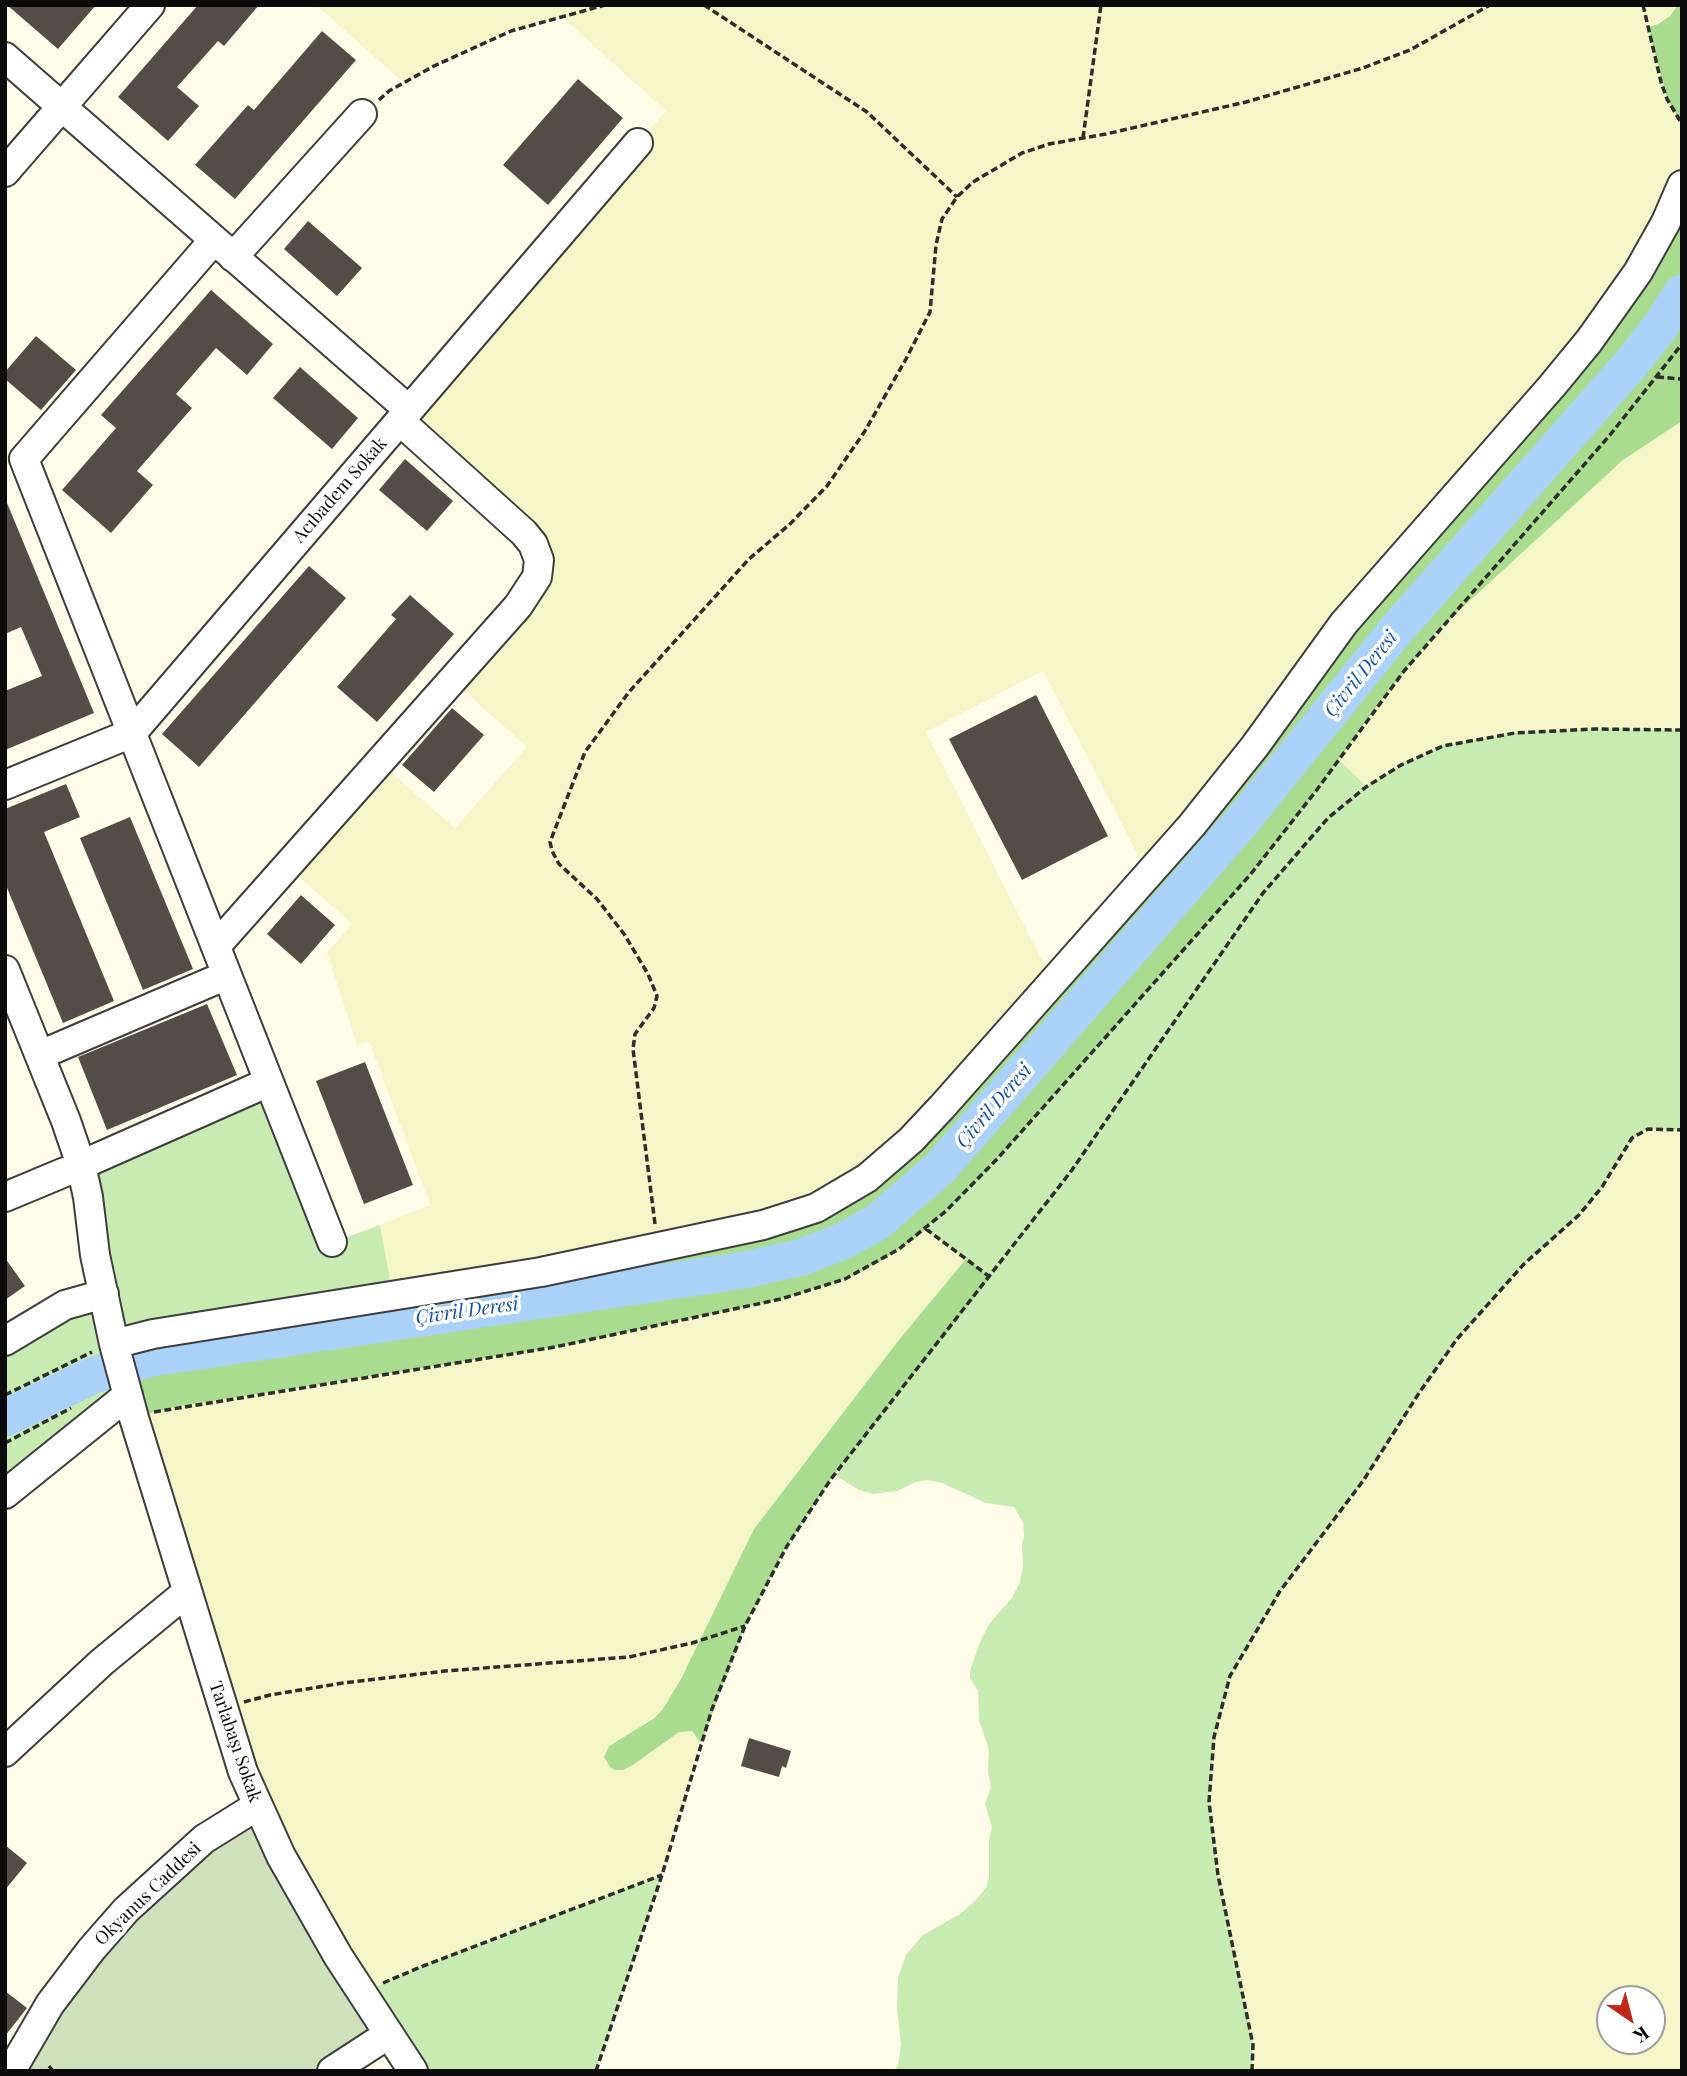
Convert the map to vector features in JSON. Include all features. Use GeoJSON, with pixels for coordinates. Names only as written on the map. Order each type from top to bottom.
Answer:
{"type":"FeatureCollection","features":[{"type":"Feature","properties":{"kind":"street"},"geometry":{"type":"LineString","coordinates":[[5,172],[150,5]]}},
{"type":"Feature","properties":{"kind":"street"},"geometry":{"type":"LineString","coordinates":[[5,57],[223,249],[404,415],[524,533],[533,544],[539,560],[537,577],[518,606],[216,946]]}},
{"type":"Feature","properties":{"kind":"street"},"geometry":{"type":"LineString","coordinates":[[332,1242],[24,459],[223,249],[362,114]]}},
{"type":"Feature","properties":{"kind":"street","name":"Acıbadem Sokak"},"geometry":{"type":"LineString","coordinates":[[5,785],[132,733],[638,144]]}},
{"type":"Feature","properties":{"kind":"street"},"geometry":{"type":"LineString","coordinates":[[115,1347],[153,1334],[541,1272],[763,1225],[816,1208],[856,1186],[911,1140],[1192,825],[1255,746],[1345,623],[1589,341],[1639,272],[1682,185]]}},
{"type":"Feature","properties":{"kind":"street"},"geometry":{"type":"LineString","coordinates":[[5,970],[40,1055],[73,1169]]}},
{"type":"Feature","properties":{"kind":"street"},"geometry":{"type":"LineString","coordinates":[[40,1055],[227,975]]}},
{"type":"Feature","properties":{"kind":"street"},"geometry":{"type":"LineString","coordinates":[[5,1016],[50,1127],[73,1169]]}},
{"type":"Feature","properties":{"kind":"street"},"geometry":{"type":"LineString","coordinates":[[5,1197],[269,1082]]}},
{"type":"Feature","properties":{"kind":"street","name":"Tarlabaşı Sokak"},"geometry":{"type":"LineString","coordinates":[[73,1169],[88,1197],[95,1255],[126,1389],[243,1772],[281,1856],[338,1956],[413,2071]]}},
{"type":"Feature","properties":{"kind":"street"},"geometry":{"type":"LineString","coordinates":[[5,1341],[65,1305],[104,1294]]}},
{"type":"Feature","properties":{"kind":"street"},"geometry":{"type":"LineString","coordinates":[[5,1494],[126,1389]]}},
{"type":"Feature","properties":{"kind":"street"},"geometry":{"type":"LineString","coordinates":[[5,1752],[102,1662],[187,1592]]}},
{"type":"Feature","properties":{"kind":"street","name":"Okyanus Caddesi"},"geometry":{"type":"LineString","coordinates":[[11,2071],[50,2004],[126,1910],[204,1839],[257,1806]]}},
{"type":"Feature","properties":{"kind":"street"},"geometry":{"type":"LineString","coordinates":[[332,2071],[389,2034]]}},
{"type":"Feature","properties":{"kind":"path"},"geometry":{"type":"LineString","coordinates":[[362,114],[389,91],[434,66],[500,36],[605,5]]}},
{"type":"Feature","properties":{"kind":"path"},"geometry":{"type":"LineString","coordinates":[[704,5],[867,112],[957,197]]}},
{"type":"Feature","properties":{"kind":"path"},"geometry":{"type":"LineString","coordinates":[[1083,138],[1101,5]]}},
{"type":"Feature","properties":{"kind":"path"},"geometry":{"type":"LineString","coordinates":[[659,1247],[646,1165],[633,1049],[635,1034],[654,1008],[657,996],[648,974],[624,934],[597,899],[559,864],[551,852],[550,842],[584,752],[629,692],[749,559],[790,524],[827,486],[864,431],[930,313],[936,245],[942,219],[957,197],[973,182],[1021,153],[1049,144],[1246,103],[1363,68],[1410,50],[1490,5]]}},
{"type":"Feature","properties":{"kind":"path"},"geometry":{"type":"LineString","coordinates":[[1643,5],[1661,82],[1667,99],[1682,124]]}},
{"type":"Feature","properties":{"kind":"path"},"geometry":{"type":"LineString","coordinates":[[1657,377],[1682,379]]}},
{"type":"Feature","properties":{"kind":"path"},"geometry":{"type":"LineString","coordinates":[[596,2071],[662,1875],[712,1709],[745,1626],[787,1546],[831,1479],[1072,1170],[1263,894],[1328,818],[1366,786],[1401,765],[1443,746],[1515,733],[1594,729],[1682,730]]}},
{"type":"Feature","properties":{"kind":"path"},"geometry":{"type":"LineString","coordinates":[[1252,2071],[1253,2045],[1218,1875],[1209,1802],[1214,1737],[1230,1676],[1280,1591],[1363,1481],[1457,1339],[1524,1264],[1579,1215],[1602,1187],[1632,1138],[1648,1129],[1682,1130]]}},
{"type":"Feature","properties":{"kind":"path"},"geometry":{"type":"LineString","coordinates":[[926,1229],[990,1277]]}},
{"type":"Feature","properties":{"kind":"path"},"geometry":{"type":"LineString","coordinates":[[5,1395],[88,1354],[115,1347]]}},
{"type":"Feature","properties":{"kind":"path"},"geometry":{"type":"LineString","coordinates":[[5,1443],[77,1405]]}},
{"type":"Feature","properties":{"kind":"path"},"geometry":{"type":"LineString","coordinates":[[222,1707],[270,1695],[344,1683],[445,1671],[629,1657],[692,1643],[745,1626]]}},
{"type":"Feature","properties":{"kind":"path"},"geometry":{"type":"LineString","coordinates":[[362,1993],[423,1966],[662,1875]]}},
{"type":"Feature","properties":{"kind":"path"},"geometry":{"type":"LineString","coordinates":[[49,2066],[53,2071]]}},
{"type":"Feature","properties":{"kind":"green space"},"geometry":{"type":"Polygon","coordinates":[[[316,5],[1678,5],[1670,16],[1648,27],[1667,99],[1682,124],[1682,185],[1666,222],[1148,875],[1043,671],[926,732],[1053,982],[829,1202],[393,1295],[380,1225],[430,1205],[369,1041],[357,1045],[327,953],[352,924],[287,866],[379,762],[455,828],[527,747],[452,680],[540,568],[400,421],[666,111],[562,17],[511,31],[434,66],[404,83],[316,5]]]}},
{"type":"Feature","properties":{"kind":"green space"},"geometry":{"type":"Polygon","coordinates":[[[1678,5],[1682,5],[1682,124],[1667,99],[1648,27],[1670,16],[1678,5]]]}},
{"type":"Feature","properties":{"kind":"green space"},"geometry":{"type":"Polygon","coordinates":[[[1682,185],[1682,421],[1623,460],[1438,630],[1379,703],[1316,791],[1250,875],[998,1158],[965,1193],[914,1239],[882,1260],[845,1279],[781,1299],[555,1347],[169,1408],[134,1418],[114,1344],[763,1225],[895,1155],[1552,386],[1682,185]]]}},
{"type":"Feature","properties":{"kind":"green space"},"geometry":{"type":"Polygon","coordinates":[[[1682,421],[1682,730],[1594,729],[1515,733],[1401,765],[1366,787],[1339,760],[1379,703],[1438,630],[1623,460],[1682,421]]]}},
{"type":"Feature","properties":{"kind":"green space"},"geometry":{"type":"Polygon","coordinates":[[[1594,729],[1682,730],[1682,1130],[1648,1129],[1632,1138],[1602,1187],[1579,1215],[1524,1264],[1457,1339],[1363,1481],[1280,1591],[1230,1676],[1214,1737],[1209,1802],[1218,1875],[1253,2045],[1252,2071],[894,2071],[898,2065],[901,2044],[897,2007],[898,1978],[906,1955],[923,1935],[960,1914],[975,1901],[986,1888],[989,1878],[989,1841],[992,1827],[985,1804],[991,1787],[989,1750],[979,1720],[978,1691],[970,1678],[970,1671],[989,1624],[1012,1598],[1023,1568],[1023,1523],[1014,1507],[986,1503],[942,1483],[928,1480],[916,1482],[897,1491],[873,1494],[859,1490],[835,1475],[989,1277],[926,1229],[998,1158],[1250,875],[1339,760],[1366,786],[1401,765],[1443,746],[1515,733],[1594,729]]]}},
{"type":"Feature","properties":{"kind":"green space"},"geometry":{"type":"Polygon","coordinates":[[[269,1082],[333,1242],[380,1225],[393,1295],[128,1395],[5,1494],[5,1341],[103,1294],[81,1165],[269,1082]]]}},
{"type":"Feature","properties":{"kind":"green space"},"geometry":{"type":"Polygon","coordinates":[[[1648,1129],[1682,1130],[1682,2071],[1252,2071],[1253,2045],[1218,1875],[1209,1802],[1214,1737],[1230,1676],[1280,1591],[1457,1339],[1524,1264],[1579,1215],[1602,1187],[1632,1138],[1648,1129]]]}},
{"type":"Feature","properties":{"kind":"green space"},"geometry":{"type":"Polygon","coordinates":[[[926,1229],[966,1259],[898,1341],[754,1529],[702,1640],[663,1709],[640,1727],[615,1741],[605,1752],[606,1762],[633,1765],[679,1732],[692,1731],[701,1743],[662,1875],[423,1966],[362,1993],[281,1856],[134,1418],[169,1408],[555,1347],[781,1299],[882,1260],[926,1229]]]}},
{"type":"Feature","properties":{"kind":"green space"},"geometry":{"type":"Polygon","coordinates":[[[966,1259],[990,1277],[831,1479],[787,1546],[745,1626],[701,1743],[692,1731],[679,1732],[633,1765],[623,1770],[610,1767],[604,1757],[609,1746],[653,1719],[663,1709],[682,1677],[754,1529],[898,1341],[966,1259]]]}},
{"type":"Feature","properties":{"kind":"green space"},"geometry":{"type":"Polygon","coordinates":[[[257,1806],[389,2034],[332,2071],[11,2071],[91,1950],[257,1806]]]}},
{"type":"Feature","properties":{"kind":"green space"},"geometry":{"type":"Polygon","coordinates":[[[662,1875],[596,2071],[413,2071],[362,1993],[423,1966],[662,1875]]]}},
{"type":"Feature","properties":{"kind":"building"},"geometry":{"type":"Polygon","coordinates":[[[7,5],[96,5],[58,49],[7,5]]]}},
{"type":"Feature","properties":{"kind":"building"},"geometry":{"type":"Polygon","coordinates":[[[198,5],[259,5],[224,46],[218,41],[177,87],[199,106],[168,141],[118,97],[198,5]]]}},
{"type":"Feature","properties":{"kind":"building"},"geometry":{"type":"Polygon","coordinates":[[[322,31],[356,60],[235,199],[195,165],[248,105],[254,110],[322,31]]]}},
{"type":"Feature","properties":{"kind":"building"},"geometry":{"type":"Polygon","coordinates":[[[578,79],[623,118],[548,205],[503,165],[578,79]]]}},
{"type":"Feature","properties":{"kind":"building"},"geometry":{"type":"Polygon","coordinates":[[[308,221],[362,268],[337,296],[284,249],[308,221]]]}},
{"type":"Feature","properties":{"kind":"building"},"geometry":{"type":"Polygon","coordinates":[[[211,290],[273,344],[247,375],[216,348],[176,394],[192,408],[137,471],[153,485],[111,533],[62,490],[116,428],[101,415],[211,290]]]}},
{"type":"Feature","properties":{"kind":"building"},"geometry":{"type":"Polygon","coordinates":[[[36,336],[76,370],[41,410],[5,379],[5,372],[36,336]]]}},
{"type":"Feature","properties":{"kind":"building"},"geometry":{"type":"Polygon","coordinates":[[[300,367],[358,418],[332,449],[273,398],[300,367]]]}},
{"type":"Feature","properties":{"kind":"building"},"geometry":{"type":"Polygon","coordinates":[[[405,459],[453,501],[427,531],[379,490],[405,459]]]}},
{"type":"Feature","properties":{"kind":"building"},"geometry":{"type":"Polygon","coordinates":[[[5,498],[94,713],[5,750],[5,691],[42,676],[21,627],[5,634],[5,498]]]}},
{"type":"Feature","properties":{"kind":"building"},"geometry":{"type":"Polygon","coordinates":[[[309,566],[346,598],[199,767],[162,734],[309,566]]]}},
{"type":"Feature","properties":{"kind":"building"},"geometry":{"type":"Polygon","coordinates":[[[410,595],[454,634],[377,722],[337,687],[396,619],[391,615],[410,595]]]}},
{"type":"Feature","properties":{"kind":"building"},"geometry":{"type":"Polygon","coordinates":[[[1036,695],[1108,836],[1022,880],[949,739],[1036,695]]]}},
{"type":"Feature","properties":{"kind":"building"},"geometry":{"type":"Polygon","coordinates":[[[452,708],[484,735],[434,792],[402,765],[452,708]]]}},
{"type":"Feature","properties":{"kind":"building"},"geometry":{"type":"Polygon","coordinates":[[[66,784],[80,817],[44,832],[114,1001],[63,1023],[5,883],[5,809],[66,784]]]}},
{"type":"Feature","properties":{"kind":"building"},"geometry":{"type":"Polygon","coordinates":[[[130,817],[193,969],[143,990],[80,838],[130,817]]]}},
{"type":"Feature","properties":{"kind":"building"},"geometry":{"type":"Polygon","coordinates":[[[301,895],[335,925],[301,964],[267,934],[301,895]]]}},
{"type":"Feature","properties":{"kind":"building"},"geometry":{"type":"Polygon","coordinates":[[[207,1004],[237,1075],[107,1130],[78,1057],[207,1004]]]}},
{"type":"Feature","properties":{"kind":"building"},"geometry":{"type":"Polygon","coordinates":[[[365,1062],[413,1185],[364,1204],[316,1081],[365,1062]]]}},
{"type":"Feature","properties":{"kind":"building"},"geometry":{"type":"Polygon","coordinates":[[[5,1258],[25,1286],[5,1300],[5,1258]]]}},
{"type":"Feature","properties":{"kind":"building"},"geometry":{"type":"Polygon","coordinates":[[[749,1738],[791,1751],[786,1768],[782,1766],[779,1777],[741,1766],[749,1738]]]}},
{"type":"Feature","properties":{"kind":"building"},"geometry":{"type":"Polygon","coordinates":[[[5,1845],[27,1863],[5,1890],[5,1845]]]}},
{"type":"Feature","properties":{"kind":"building"},"geometry":{"type":"Polygon","coordinates":[[[5,1991],[27,2008],[5,2036],[5,1991]]]}},
{"type":"Feature","properties":{"kind":"waterway","name":"Çivril Deresi"},"geometry":{"type":"LineString","coordinates":[[5,1418],[94,1375],[152,1358],[745,1270],[802,1257],[841,1242],[876,1223],[939,1169],[1243,820],[1397,629],[1630,365],[1682,293]]}}]}
